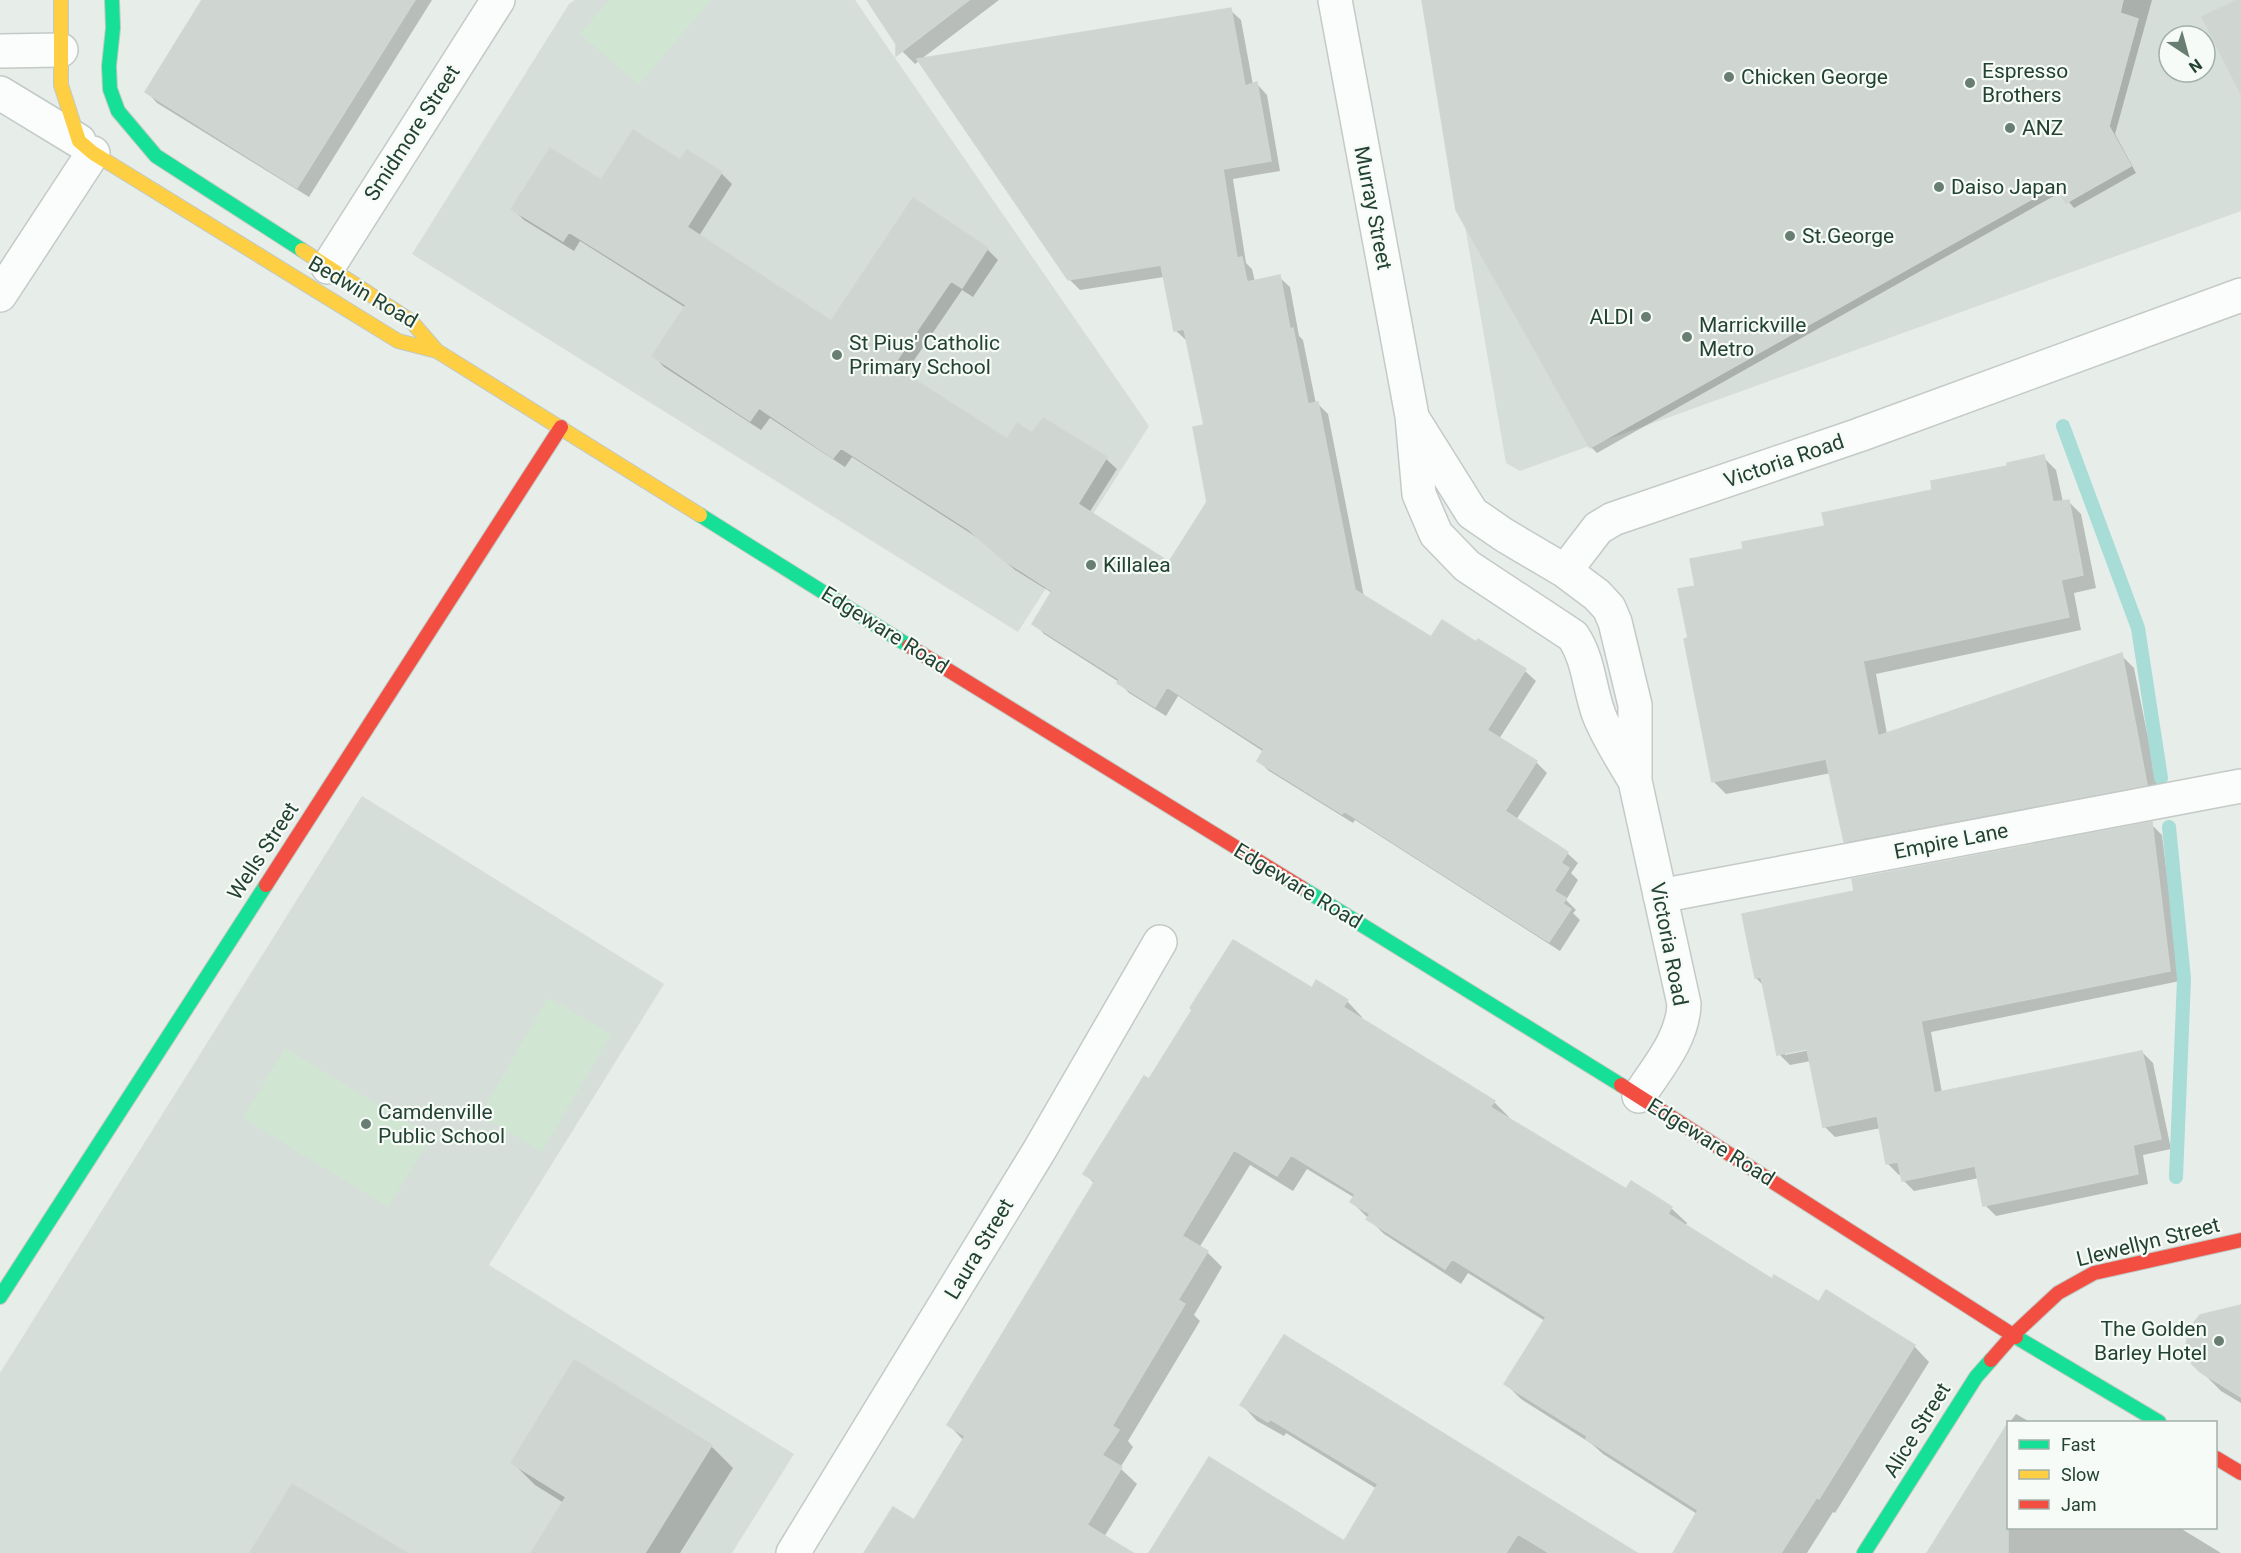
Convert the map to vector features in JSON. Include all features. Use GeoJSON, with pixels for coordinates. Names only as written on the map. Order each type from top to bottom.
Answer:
{"type":"FeatureCollection","features":[{"type":"Feature","properties":{"kind":"main road"},"geometry":{"type":"LineString","coordinates":[[61,0],[61,85],[86,147]]}},
{"type":"Feature","properties":{"kind":"main road","name":"Bedwin Road"},"geometry":{"type":"LineString","coordinates":[[112,0],[110,89],[117,111],[156,156],[411,321],[437,351]]}},
{"type":"Feature","properties":{"kind":"main road"},"geometry":{"type":"LineString","coordinates":[[113,28],[126,14]]}},
{"type":"Feature","properties":{"kind":"main road","name":"Bedwin Road"},"geometry":{"type":"LineString","coordinates":[[86,147],[398,341],[437,351]]}},
{"type":"Feature","properties":{"kind":"main road","name":"Edgeware Road"},"geometry":{"type":"LineString","coordinates":[[437,351],[910,647],[1639,1096],[2013,1335],[2156,1421]]}},
{"type":"Feature","properties":{"kind":"main road","name":"Wells Street"},"geometry":{"type":"LineString","coordinates":[[0,1297],[561,427]]}},
{"type":"Feature","properties":{"kind":"main road","name":"Llewellyn Street"},"geometry":{"type":"LineString","coordinates":[[2013,1335],[2058,1293],[2094,1273],[2241,1240]]}},
{"type":"Feature","properties":{"kind":"main road","name":"Alice Street"},"geometry":{"type":"LineString","coordinates":[[1864,1553],[1976,1377],[2013,1335]]}},
{"type":"Feature","properties":{"kind":"main road"},"geometry":{"type":"LineString","coordinates":[[2217,1459],[2241,1473]]}},
{"type":"Feature","properties":{"kind":"street","name":"Smidmore Street"},"geometry":{"type":"LineString","coordinates":[[328,267],[498,0]]}},
{"type":"Feature","properties":{"kind":"street","name":"Murray Street"},"geometry":{"type":"LineString","coordinates":[[1335,0],[1412,416],[1419,494],[1436,534],[1467,566],[1538,611]]}},
{"type":"Feature","properties":{"kind":"street"},"geometry":{"type":"LineString","coordinates":[[0,51],[61,51]]}},
{"type":"Feature","properties":{"kind":"street"},"geometry":{"type":"LineString","coordinates":[[0,93],[86,147],[0,295]]}},
{"type":"Feature","properties":{"kind":"street","name":"Victoria Road"},"geometry":{"type":"LineString","coordinates":[[1639,1096],[1678,1035],[1683,1020],[1684,1004],[1635,781],[1635,705],[1615,622],[1609,608],[1597,595],[1565,571],[1598,528],[1613,519],[1848,439],[2241,295]]}},
{"type":"Feature","properties":{"kind":"street","name":"Murray Street"},"geometry":{"type":"LineString","coordinates":[[1412,416],[1472,513],[1565,571]]}},
{"type":"Feature","properties":{"kind":"street","name":"Victoria Road"},"geometry":{"type":"LineString","coordinates":[[1538,611],[1573,636],[1581,648],[1599,715],[1635,781]]}},
{"type":"Feature","properties":{"kind":"street","name":"Empire Lane"},"geometry":{"type":"LineString","coordinates":[[1660,896],[2241,786]]}},
{"type":"Feature","properties":{"kind":"street","name":"Laura Street"},"geometry":{"type":"LineString","coordinates":[[793,1553],[1039,1151],[1160,942]]}},
{"type":"Feature","properties":{"kind":"shaded area","name":"St Pius' Catholic Primary School"},"geometry":{"type":"Polygon","coordinates":[[[575,0],[855,0],[1149,426],[1018,632],[412,254],[569,4],[575,0]]]}},
{"type":"Feature","properties":{"kind":"shaded area","name":"Marrickville Metro"},"geometry":{"type":"Polygon","coordinates":[[[1426,0],[2241,0],[2241,211],[1520,471],[1506,463],[1426,0]]]}},
{"type":"Feature","properties":{"kind":"shaded area","name":"Camdenville Public School"},"geometry":{"type":"Polygon","coordinates":[[[362,796],[664,984],[489,1265],[794,1454],[732,1553],[0,1553],[0,1373],[362,796]]]}},
{"type":"Feature","properties":{"kind":"green space"},"geometry":{"type":"Polygon","coordinates":[[[609,0],[711,0],[639,84],[580,34],[609,0]]]}},
{"type":"Feature","properties":{"kind":"green space"},"geometry":{"type":"Polygon","coordinates":[[[548,998],[611,1034],[542,1152],[480,1115],[548,998]]]}},
{"type":"Feature","properties":{"kind":"green space"},"geometry":{"type":"Polygon","coordinates":[[[285,1048],[431,1137],[388,1207],[243,1118],[285,1048]]]}},
{"type":"Feature","properties":{"kind":"building"},"geometry":{"type":"Polygon","coordinates":[[[202,0],[415,0],[297,188],[145,92],[202,0]]]}},
{"type":"Feature","properties":{"kind":"building"},"geometry":{"type":"Polygon","coordinates":[[[867,0],[969,0],[896,56],[896,44],[867,0]]]}},
{"type":"Feature","properties":{"kind":"building","name":"Marrickville Metro"},"geometry":{"type":"Polygon","coordinates":[[[1422,0],[2123,0],[2120,13],[2138,19],[2109,126],[2131,166],[2066,203],[2055,186],[1590,448],[1456,210],[1422,0]]]}},
{"type":"Feature","properties":{"kind":"building"},"geometry":{"type":"Polygon","coordinates":[[[2241,0],[2241,94],[2217,47],[2217,24],[2206,24],[2202,17],[2241,0]]]}},
{"type":"Feature","properties":{"kind":"building"},"geometry":{"type":"Polygon","coordinates":[[[1231,8],[1245,86],[1257,82],[1271,161],[1223,169],[1237,258],[1242,257],[1247,282],[1280,275],[1308,404],[1318,402],[1355,590],[1431,637],[1442,620],[1476,642],[1478,639],[1526,669],[1487,730],[1537,761],[1505,811],[1568,852],[1561,863],[1569,868],[1554,891],[1566,898],[1563,904],[1571,909],[1549,942],[1344,811],[1342,814],[1257,761],[1264,749],[1167,687],[1155,707],[1117,683],[1119,679],[1032,624],[1052,591],[1002,559],[968,529],[841,448],[833,458],[759,408],[750,421],[652,356],[686,305],[569,232],[563,241],[511,209],[550,148],[601,180],[633,130],[680,160],[687,150],[722,172],[687,227],[831,321],[913,198],[988,248],[962,288],[951,281],[893,366],[1007,439],[1017,423],[1032,433],[1043,418],[1107,457],[1078,504],[1169,562],[1207,502],[1193,427],[1204,425],[1184,329],[1174,331],[1161,265],[1068,280],[917,59],[1231,8]]]}},
{"type":"Feature","properties":{"kind":"building"},"geometry":{"type":"Polygon","coordinates":[[[2044,455],[2053,502],[2069,500],[2083,575],[2061,580],[2069,617],[1863,661],[1878,736],[2122,653],[2147,785],[1844,842],[1826,759],[1712,782],[1684,639],[1688,638],[1678,589],[1695,586],[1690,559],[1743,549],[1742,542],[1825,526],[1822,513],[1932,490],[1931,481],[2007,466],[2007,463],[2044,455]]]}},
{"type":"Feature","properties":{"kind":"building"},"geometry":{"type":"Polygon","coordinates":[[[2152,822],[2170,971],[1921,1021],[1934,1093],[2142,1051],[2161,1139],[2133,1145],[2138,1174],[1983,1206],[1975,1166],[1902,1181],[1898,1162],[1886,1164],[1877,1116],[1823,1127],[1807,1049],[1777,1055],[1761,977],[1755,978],[1742,914],[1854,891],[1852,879],[2152,822]]]}},
{"type":"Feature","properties":{"kind":"building"},"geometry":{"type":"Polygon","coordinates":[[[1233,940],[1312,988],[1316,980],[1348,1000],[1343,1007],[1495,1101],[1490,1107],[1626,1189],[1631,1181],[1672,1207],[1668,1214],[1772,1279],[1774,1275],[1819,1302],[1826,1290],[1915,1345],[1819,1499],[1817,1497],[1781,1553],[1673,1553],[1698,1510],[1504,1384],[1546,1317],[1452,1259],[1445,1269],[1366,1219],[1370,1214],[1350,1202],[1355,1194],[1291,1155],[1277,1176],[1234,1150],[1182,1236],[1208,1251],[1178,1300],[1185,1304],[1112,1426],[1119,1430],[1102,1455],[1122,1467],[1087,1525],[1133,1553],[864,1553],[893,1507],[914,1520],[965,1436],[947,1425],[1095,1181],[1083,1174],[1144,1076],[1149,1079],[1233,940]]]}},
{"type":"Feature","properties":{"kind":"building"},"geometry":{"type":"Polygon","coordinates":[[[2241,1305],[2241,1397],[2200,1372],[2192,1364],[2186,1347],[2188,1330],[2200,1315],[2241,1305]]]}},
{"type":"Feature","properties":{"kind":"building"},"geometry":{"type":"Polygon","coordinates":[[[1284,1335],[1637,1553],[1549,1553],[1518,1534],[1506,1553],[1149,1553],[1209,1457],[1344,1541],[1378,1484],[1270,1419],[1268,1422],[1240,1405],[1284,1335]]]}},
{"type":"Feature","properties":{"kind":"building"},"geometry":{"type":"Polygon","coordinates":[[[574,1360],[712,1445],[645,1553],[531,1553],[566,1497],[511,1463],[574,1360]]]}},
{"type":"Feature","properties":{"kind":"building"},"geometry":{"type":"Polygon","coordinates":[[[2007,1425],[2008,1553],[1927,1553],[2007,1425]]]}},
{"type":"Feature","properties":{"kind":"building"},"geometry":{"type":"Polygon","coordinates":[[[292,1484],[407,1553],[250,1553],[292,1484]]]}},
{"type":"Feature","properties":{"kind":"waterway"},"geometry":{"type":"LineString","coordinates":[[2063,426],[2138,628],[2161,778]]}},
{"type":"Feature","properties":{"kind":"waterway"},"geometry":{"type":"LineString","coordinates":[[2169,827],[2184,979],[2176,1177]]}},
{"type":"Feature","properties":{"kind":"traffic: fast"},"geometry":{"type":"LineString","coordinates":[[112,0],[110,89],[118,111],[156,156],[302,250]]}},
{"type":"Feature","properties":{"kind":"traffic: fast"},"geometry":{"type":"LineString","coordinates":[[700,515],[909,646]]}},
{"type":"Feature","properties":{"kind":"traffic: fast"},"geometry":{"type":"LineString","coordinates":[[0,1297],[266,885]]}},
{"type":"Feature","properties":{"kind":"traffic: fast"},"geometry":{"type":"LineString","coordinates":[[1302,888],[1621,1085]]}},
{"type":"Feature","properties":{"kind":"traffic: fast"},"geometry":{"type":"LineString","coordinates":[[2016,1337],[2157,1421]]}},
{"type":"Feature","properties":{"kind":"traffic: fast"},"geometry":{"type":"LineString","coordinates":[[1864,1553],[1976,1377],[1991,1360]]}},
{"type":"Feature","properties":{"kind":"traffic: slow"},"geometry":{"type":"LineString","coordinates":[[61,0],[61,85],[79,141],[93,153],[398,341],[437,351]]}},
{"type":"Feature","properties":{"kind":"traffic: slow"},"geometry":{"type":"LineString","coordinates":[[302,250],[411,321],[437,351],[700,515]]}},
{"type":"Feature","properties":{"kind":"traffic: jam"},"geometry":{"type":"LineString","coordinates":[[266,885],[561,427]]}},
{"type":"Feature","properties":{"kind":"traffic: jam"},"geometry":{"type":"LineString","coordinates":[[909,646],[1302,888]]}},
{"type":"Feature","properties":{"kind":"traffic: jam"},"geometry":{"type":"LineString","coordinates":[[1621,1085],[2016,1337]]}},
{"type":"Feature","properties":{"kind":"traffic: jam"},"geometry":{"type":"LineString","coordinates":[[1991,1360],[2013,1335],[2058,1293],[2094,1273],[2241,1240]]}},
{"type":"Feature","properties":{"kind":"traffic: jam"},"geometry":{"type":"LineString","coordinates":[[2217,1459],[2241,1473]]}},
{"type":"Feature","properties":{"kind":"place","name":"Chicken George"},"geometry":{"type":"Point","coordinates":[1729,77]}},
{"type":"Feature","properties":{"kind":"place","name":"Espresso Brothers"},"geometry":{"type":"Point","coordinates":[1970,83]}},
{"type":"Feature","properties":{"kind":"place","name":"ANZ"},"geometry":{"type":"Point","coordinates":[2010,128]}},
{"type":"Feature","properties":{"kind":"place","name":"Daiso Japan"},"geometry":{"type":"Point","coordinates":[1939,187]}},
{"type":"Feature","properties":{"kind":"place","name":"St.George"},"geometry":{"type":"Point","coordinates":[1790,236]}},
{"type":"Feature","properties":{"kind":"place","name":"ALDI"},"geometry":{"type":"Point","coordinates":[1646,317]}},
{"type":"Feature","properties":{"kind":"place","name":"Marrickville Metro"},"geometry":{"type":"Point","coordinates":[1687,337]}},
{"type":"Feature","properties":{"kind":"place","name":"St Pius' Catholic Primary School"},"geometry":{"type":"Point","coordinates":[837,355]}},
{"type":"Feature","properties":{"kind":"place","name":"Killalea"},"geometry":{"type":"Point","coordinates":[1091,565]}},
{"type":"Feature","properties":{"kind":"place","name":"Camdenville Public School"},"geometry":{"type":"Point","coordinates":[366,1124]}},
{"type":"Feature","properties":{"kind":"place","name":"The Golden Barley Hotel"},"geometry":{"type":"Point","coordinates":[2219,1341]}}]}
